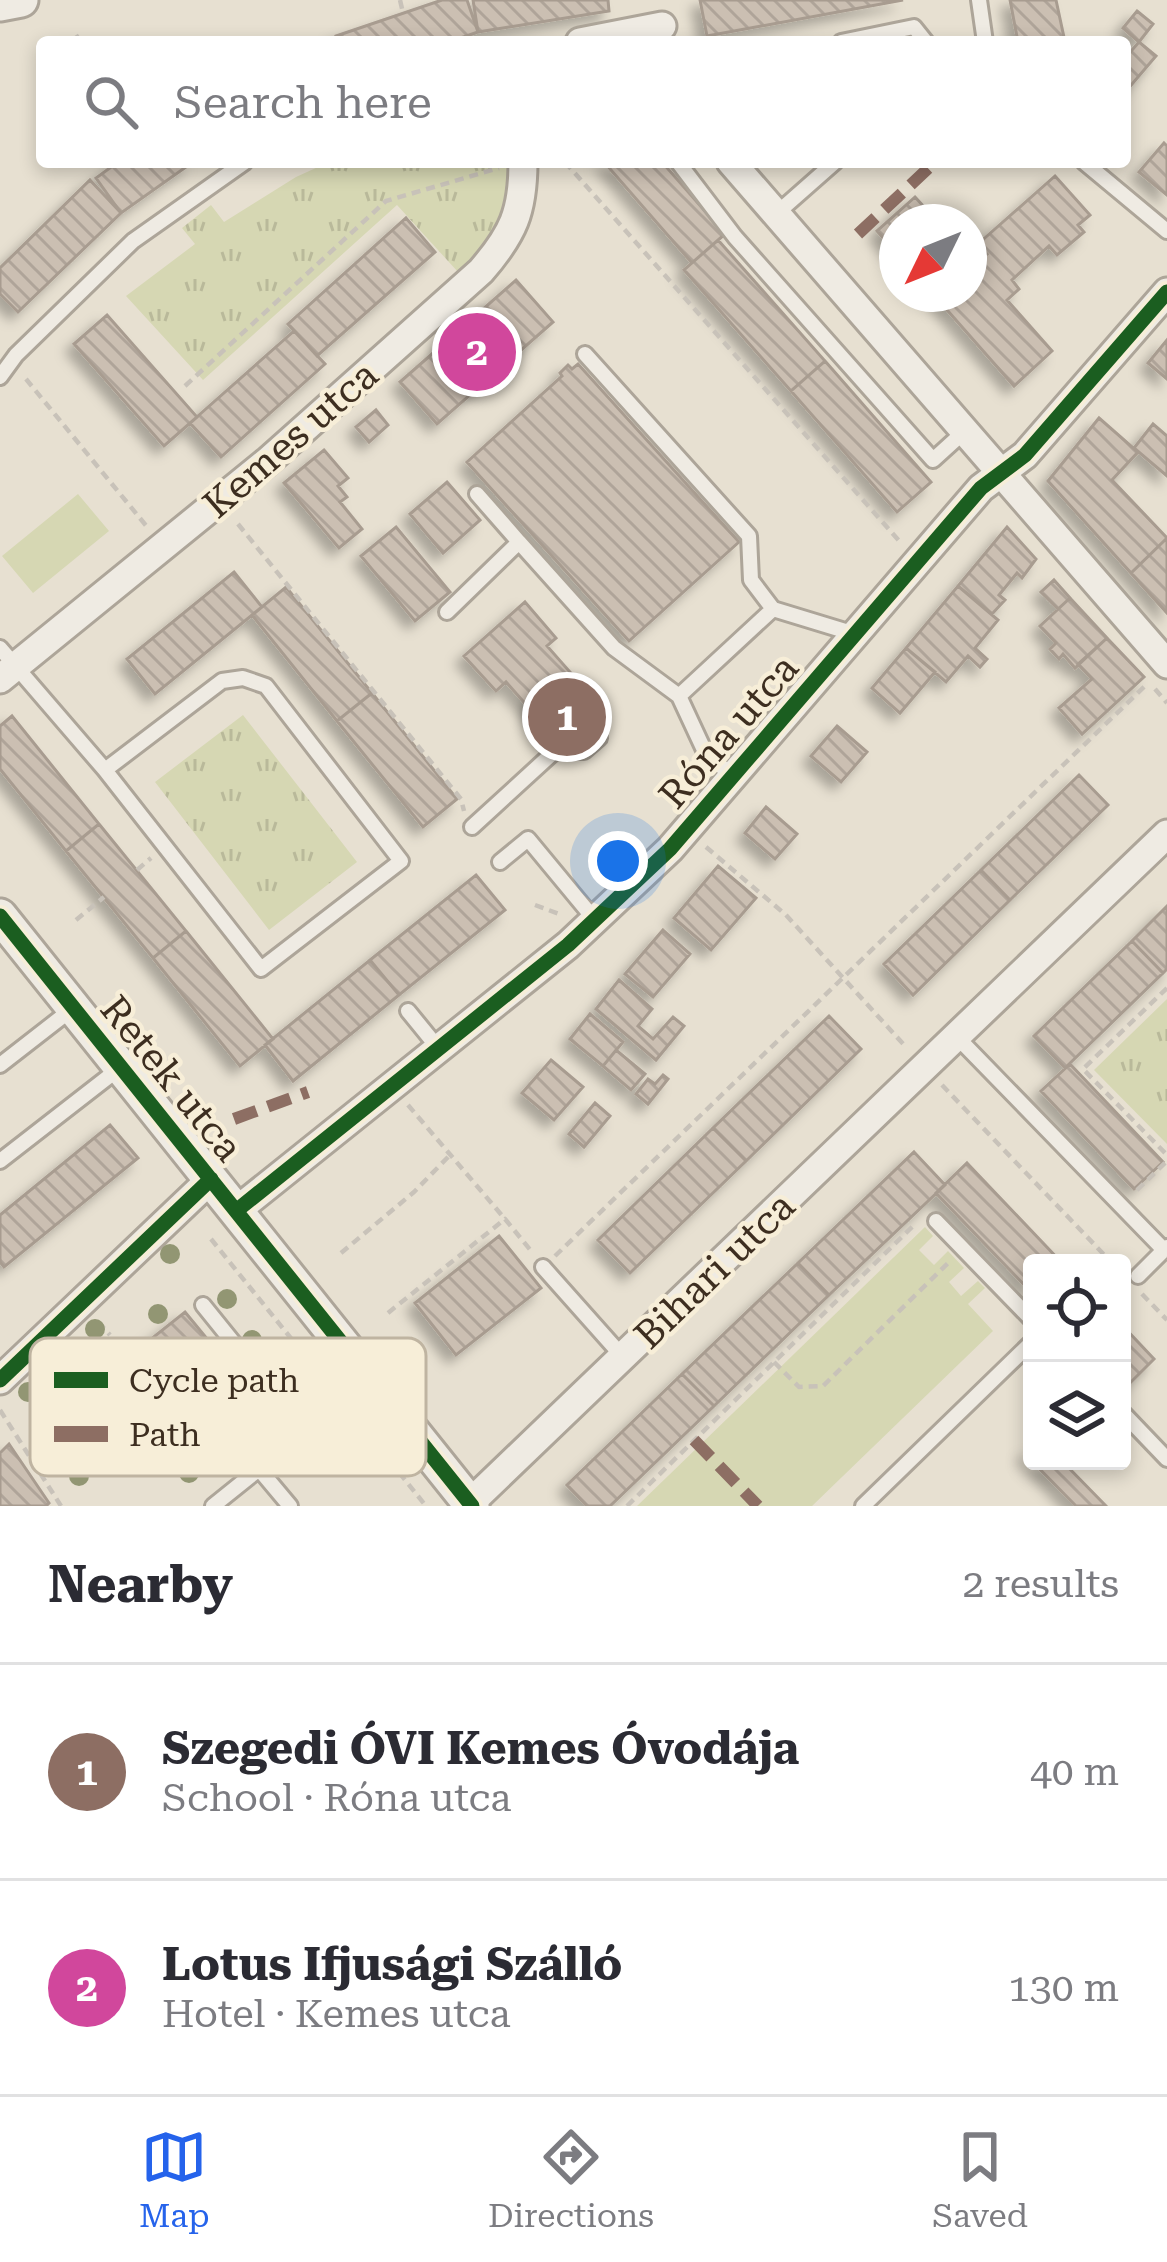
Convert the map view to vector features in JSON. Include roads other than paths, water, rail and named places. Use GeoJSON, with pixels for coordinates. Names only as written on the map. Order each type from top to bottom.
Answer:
{"type":"FeatureCollection","features":[{"type":"Feature","properties":{"kind":"street"},"geometry":{"type":"LineString","coordinates":[[0,4],[20,0]]}},
{"type":"Feature","properties":{"kind":"street"},"geometry":{"type":"LineString","coordinates":[[606,36],[662,23]]}},
{"type":"Feature","properties":{"kind":"street","name":"Kemes utca"},"geometry":{"type":"LineString","coordinates":[[5,665],[268,461],[481,272],[507,240],[524,199],[513,168]]}},
{"type":"Feature","properties":{"kind":"street"},"geometry":{"type":"LineString","coordinates":[[736,168],[1167,664]]}},
{"type":"Feature","properties":{"kind":"street","name":"Róna utca"},"geometry":{"type":"LineString","coordinates":[[236,1211],[595,920],[686,831],[981,488],[1025,455],[1167,292]]}},
{"type":"Feature","properties":{"kind":"street","name":"Bihari utca"},"geometry":{"type":"LineString","coordinates":[[470,1505],[1167,833]]}},
{"type":"Feature","properties":{"kind":"street","name":"Retek utca"},"geometry":{"type":"LineString","coordinates":[[0,916],[337,1338]]}},
{"type":"Feature","properties":{"kind":"street"},"geometry":{"type":"LineString","coordinates":[[44,1338],[211,1179]]}},
{"type":"Feature","properties":{"kind":"street"},"geometry":{"type":"LineString","coordinates":[[0,1380],[30,1351]]}},
{"type":"Feature","properties":{"kind":"street","name":"Retek utca"},"geometry":{"type":"LineString","coordinates":[[426,1450],[470,1505]]}},
{"type":"Feature","properties":{"kind":"lane"},"geometry":{"type":"LineString","coordinates":[[980,0],[984,36]]}},
{"type":"Feature","properties":{"kind":"lane"},"geometry":{"type":"LineString","coordinates":[[870,36],[914,27],[921,36]]}},
{"type":"Feature","properties":{"kind":"lane"},"geometry":{"type":"LineString","coordinates":[[0,377],[133,241],[236,168]]}},
{"type":"Feature","properties":{"kind":"lane"},"geometry":{"type":"LineString","coordinates":[[683,168],[735,237],[933,460],[965,430]]}},
{"type":"Feature","properties":{"kind":"lane"},"geometry":{"type":"LineString","coordinates":[[776,214],[828,168]]}},
{"type":"Feature","properties":{"kind":"lane"},"geometry":{"type":"LineString","coordinates":[[1091,168],[1167,231]]}},
{"type":"Feature","properties":{"kind":"lane"},"geometry":{"type":"LineString","coordinates":[[585,354],[749,536],[751,580],[773,609],[855,634]]}},
{"type":"Feature","properties":{"kind":"lane"},"geometry":{"type":"LineString","coordinates":[[477,494],[614,648],[679,696],[706,752],[732,776]]}},
{"type":"Feature","properties":{"kind":"lane"},"geometry":{"type":"LineString","coordinates":[[447,612],[519,542]]}},
{"type":"Feature","properties":{"kind":"lane"},"geometry":{"type":"LineString","coordinates":[[679,696],[773,609]]}},
{"type":"Feature","properties":{"kind":"lane"},"geometry":{"type":"LineString","coordinates":[[5,665],[104,770],[261,969],[401,861],[266,686],[243,678],[222,681],[104,770]]}},
{"type":"Feature","properties":{"kind":"lane"},"geometry":{"type":"LineString","coordinates":[[469,823],[556,752],[584,751],[598,738]]}},
{"type":"Feature","properties":{"kind":"lane"},"geometry":{"type":"LineString","coordinates":[[500,862],[529,838],[595,920]]}},
{"type":"Feature","properties":{"kind":"lane"},"geometry":{"type":"LineString","coordinates":[[0,1065],[74,1008]]}},
{"type":"Feature","properties":{"kind":"lane"},"geometry":{"type":"LineString","coordinates":[[408,1011],[439,1049]]}},
{"type":"Feature","properties":{"kind":"lane"},"geometry":{"type":"LineString","coordinates":[[957,1036],[1165,1249],[1138,1276]]}},
{"type":"Feature","properties":{"kind":"lane"},"geometry":{"type":"LineString","coordinates":[[0,1161],[121,1067]]}},
{"type":"Feature","properties":{"kind":"lane"},"geometry":{"type":"LineString","coordinates":[[936,1221],[1023,1311]]}},
{"type":"Feature","properties":{"kind":"lane"},"geometry":{"type":"LineString","coordinates":[[543,1267],[622,1357]]}},
{"type":"Feature","properties":{"kind":"lane"},"geometry":{"type":"LineString","coordinates":[[203,1305],[230,1338]]}},
{"type":"Feature","properties":{"kind":"lane"},"geometry":{"type":"LineString","coordinates":[[863,1506],[1023,1351]]}},
{"type":"Feature","properties":{"kind":"lane"},"geometry":{"type":"LineString","coordinates":[[1131,1421],[1167,1459]]}},
{"type":"Feature","properties":{"kind":"lane"},"geometry":{"type":"LineString","coordinates":[[213,1506],[250,1476]]}},
{"type":"Feature","properties":{"kind":"lane"},"geometry":{"type":"LineString","coordinates":[[265,1476],[290,1506]]}},
{"type":"Feature","properties":{"kind":"place","name":"Lotus Ifjusági Szálló"},"geometry":{"type":"Point","coordinates":[477,352]}},
{"type":"Feature","properties":{"kind":"place","name":"Szegedi ÓVI Kemes Óvodája"},"geometry":{"type":"Point","coordinates":[567,717]}}]}
